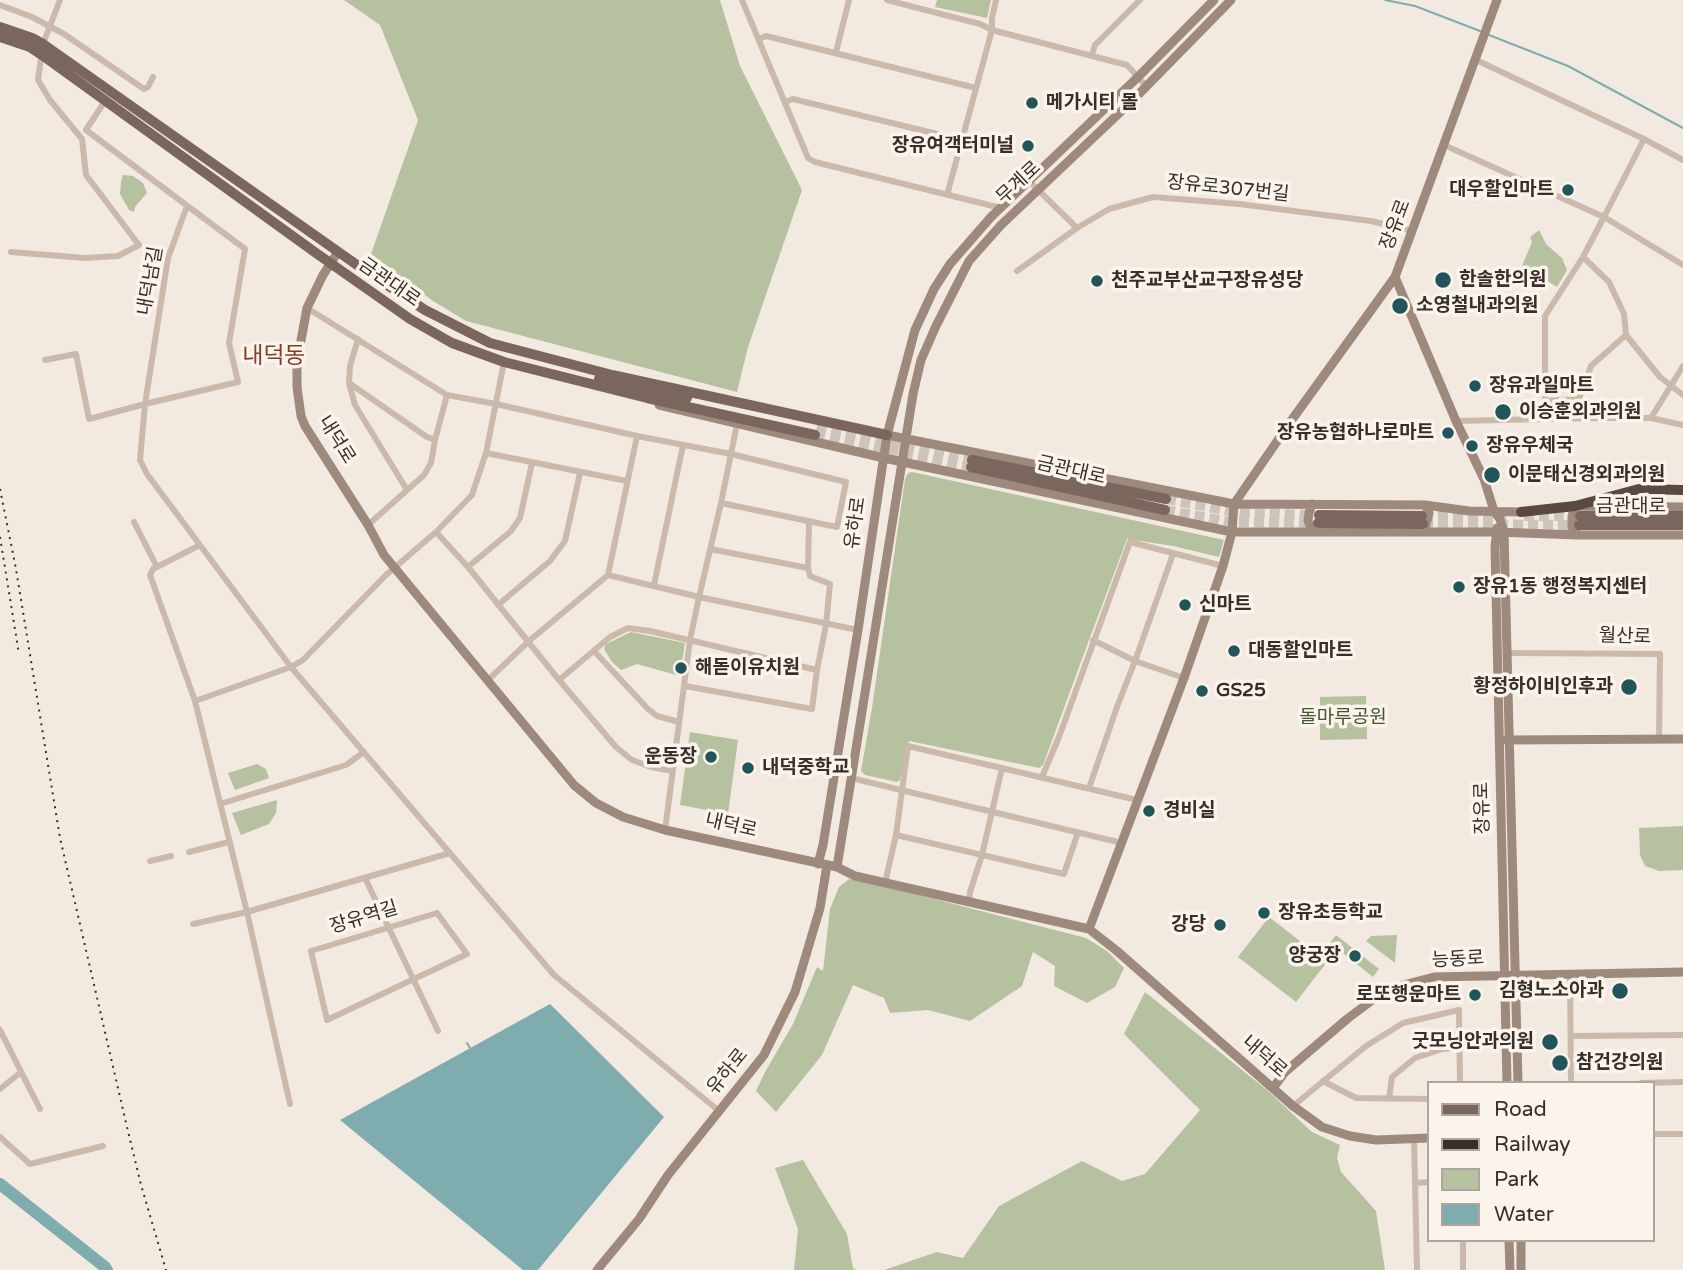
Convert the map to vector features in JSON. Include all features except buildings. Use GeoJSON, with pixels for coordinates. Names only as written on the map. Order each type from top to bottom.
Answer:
{"type":"FeatureCollection","features":[{"type":"Feature","properties":{"kind":"highway"},"geometry":{"type":"LineString","coordinates":[[1521,512],[1578,520],[1639,489],[1683,490]]}},
{"type":"Feature","properties":{"kind":"main road","name":"무계로"},"geometry":{"type":"LineString","coordinates":[[887,435],[915,330],[934,289],[959,253],[991,217],[1138,77],[1214,0]]}},
{"type":"Feature","properties":{"kind":"main road","name":"무계로"},"geometry":{"type":"LineString","coordinates":[[906,438],[921,360],[943,309],[969,261],[1001,225],[1231,0]]}},
{"type":"Feature","properties":{"kind":"main road","name":"장유로"},"geometry":{"type":"LineString","coordinates":[[1496,2],[1395,277],[1456,421],[1484,479],[1497,515],[1508,653],[1504,740]]}},
{"type":"Feature","properties":{"kind":"main road","name":"금관대로"},"geometry":{"type":"LineString","coordinates":[[0,27],[32,38],[43,50],[105,101],[330,262],[421,325],[452,343],[504,362],[659,401],[816,431],[541,365],[490,343],[425,310],[43,50],[0,37]]}},
{"type":"Feature","properties":{"kind":"main road","name":"내덕로"},"geometry":{"type":"LineString","coordinates":[[338,252],[330,262],[307,308],[297,362],[297,387],[305,426],[368,524],[384,555],[574,785],[596,803],[623,817],[665,830],[1089,929],[1293,1106],[1322,1127],[1350,1136],[1376,1140],[1428,1138]]}},
{"type":"Feature","properties":{"kind":"main road"},"geometry":{"type":"LineString","coordinates":[[1089,929],[1184,678],[1223,565],[1232,532],[1234,504],[1395,277]]}},
{"type":"Feature","properties":{"kind":"main road"},"geometry":{"type":"LineString","coordinates":[[490,343],[612,375],[887,435],[1234,504],[1424,505],[1497,515],[1521,512]]}},
{"type":"Feature","properties":{"kind":"main road"},"geometry":{"type":"LineString","coordinates":[[600,386],[648,403],[884,458],[1232,532],[1317,523],[1423,524],[1500,532],[1683,507]]}},
{"type":"Feature","properties":{"kind":"main road","name":"유하로"},"geometry":{"type":"LineString","coordinates":[[827,866],[823,845],[887,435]]}},
{"type":"Feature","properties":{"kind":"main road","name":"유하로"},"geometry":{"type":"LineString","coordinates":[[597,1270],[639,1219],[668,1175],[764,1055],[795,992],[820,908],[827,866],[851,778],[906,438]]}},
{"type":"Feature","properties":{"kind":"main road","name":"금관대로"},"geometry":{"type":"LineString","coordinates":[[971,463],[1165,504]]}},
{"type":"Feature","properties":{"kind":"main road"},"geometry":{"type":"LineString","coordinates":[[1312,504],[1308,521],[1317,523],[1423,524]]}},
{"type":"Feature","properties":{"kind":"main road"},"geometry":{"type":"LineString","coordinates":[[1423,524],[1429,513],[1424,505]]}},
{"type":"Feature","properties":{"kind":"main road","name":"금관대로"},"geometry":{"type":"LineString","coordinates":[[1578,520],[1683,516]]}},
{"type":"Feature","properties":{"kind":"main road","name":"금관대로"},"geometry":{"type":"LineString","coordinates":[[1578,520],[1683,525]]}},
{"type":"Feature","properties":{"kind":"main road"},"geometry":{"type":"LineString","coordinates":[[1578,520],[1683,535]]}},
{"type":"Feature","properties":{"kind":"main road","name":"장유로"},"geometry":{"type":"LineString","coordinates":[[1500,532],[1495,547],[1504,740],[1509,976],[1507,1081]]}},
{"type":"Feature","properties":{"kind":"main road"},"geometry":{"type":"LineString","coordinates":[[1504,740],[1683,739]]}},
{"type":"Feature","properties":{"kind":"main road","name":"능동로"},"geometry":{"type":"LineString","coordinates":[[1273,1088],[1318,1042],[1375,998],[1403,985],[1434,977],[1683,972]]}},
{"type":"Feature","properties":{"kind":"main road","name":"장유로"},"geometry":{"type":"LineString","coordinates":[[1509,976],[1518,1081]]}},
{"type":"Feature","properties":{"kind":"main road"},"geometry":{"type":"LineString","coordinates":[[1509,1242],[1510,1270]]}},
{"type":"Feature","properties":{"kind":"main road"},"geometry":{"type":"LineString","coordinates":[[1521,1242],[1521,1270]]}},
{"type":"Feature","properties":{"kind":"street"},"geometry":{"type":"LineString","coordinates":[[11,252],[86,258],[118,256],[139,245],[86,175],[82,139],[50,100],[38,80],[43,50],[60,0]]}},
{"type":"Feature","properties":{"kind":"street"},"geometry":{"type":"LineString","coordinates":[[742,0],[808,158],[815,162],[1001,208]]}},
{"type":"Feature","properties":{"kind":"street"},"geometry":{"type":"LineString","coordinates":[[836,52],[849,0]]}},
{"type":"Feature","properties":{"kind":"street"},"geometry":{"type":"LineString","coordinates":[[887,0],[1127,65],[1146,86]]}},
{"type":"Feature","properties":{"kind":"street"},"geometry":{"type":"LineString","coordinates":[[947,195],[992,30],[996,0]]}},
{"type":"Feature","properties":{"kind":"street"},"geometry":{"type":"LineString","coordinates":[[1093,55],[1095,45],[1140,0]]}},
{"type":"Feature","properties":{"kind":"street"},"geometry":{"type":"LineString","coordinates":[[0,5],[32,17],[64,34],[144,89],[153,77]]}},
{"type":"Feature","properties":{"kind":"street"},"geometry":{"type":"LineString","coordinates":[[759,39],[766,36],[976,88]]}},
{"type":"Feature","properties":{"kind":"street"},"geometry":{"type":"LineString","coordinates":[[1477,58],[1683,160]]}},
{"type":"Feature","properties":{"kind":"street"},"geometry":{"type":"LineString","coordinates":[[785,102],[793,99],[962,140]]}},
{"type":"Feature","properties":{"kind":"street"},"geometry":{"type":"LineString","coordinates":[[46,360],[76,354],[89,419],[238,382],[229,343],[245,249],[86,130],[105,101]]}},
{"type":"Feature","properties":{"kind":"street"},"geometry":{"type":"LineString","coordinates":[[1545,419],[1545,316],[1583,257],[1644,139]]}},
{"type":"Feature","properties":{"kind":"street"},"geometry":{"type":"LineString","coordinates":[[1444,145],[1604,217],[1683,265]]}},
{"type":"Feature","properties":{"kind":"street"},"geometry":{"type":"LineString","coordinates":[[1029,181],[1077,228]]}},
{"type":"Feature","properties":{"kind":"street","name":"장유로307번길"},"geometry":{"type":"LineString","coordinates":[[1017,271],[1077,228],[1109,209],[1153,197],[1239,204],[1371,221],[1413,231]]}},
{"type":"Feature","properties":{"kind":"street","name":"내덕남길"},"geometry":{"type":"LineString","coordinates":[[187,206],[168,258],[145,404],[140,460],[147,474],[200,545]]}},
{"type":"Feature","properties":{"kind":"street"},"geometry":{"type":"LineString","coordinates":[[1583,257],[1609,282],[1624,314],[1626,335],[1660,377],[1683,395]]}},
{"type":"Feature","properties":{"kind":"street"},"geometry":{"type":"LineString","coordinates":[[307,308],[447,395],[731,454],[846,482],[838,527],[721,503]]}},
{"type":"Feature","properties":{"kind":"street"},"geometry":{"type":"LineString","coordinates":[[1580,399],[1591,366],[1626,335]]}},
{"type":"Feature","properties":{"kind":"street"},"geometry":{"type":"LineString","coordinates":[[358,339],[350,366],[349,383],[355,405],[407,489]]}},
{"type":"Feature","properties":{"kind":"street"},"geometry":{"type":"LineString","coordinates":[[195,701],[291,667],[303,660],[395,567],[436,532],[472,495],[486,453],[504,362]]}},
{"type":"Feature","properties":{"kind":"street"},"geometry":{"type":"LineString","coordinates":[[1651,418],[1683,366]]}},
{"type":"Feature","properties":{"kind":"street"},"geometry":{"type":"LineString","coordinates":[[349,383],[435,440]]}},
{"type":"Feature","properties":{"kind":"street"},"geometry":{"type":"LineString","coordinates":[[368,524],[424,475],[431,463],[447,395]]}},
{"type":"Feature","properties":{"kind":"street"},"geometry":{"type":"LineString","coordinates":[[1544,401],[1580,399],[1603,418]]}},
{"type":"Feature","properties":{"kind":"street"},"geometry":{"type":"LineString","coordinates":[[1456,421],[1651,418],[1683,425]]}},
{"type":"Feature","properties":{"kind":"street"},"geometry":{"type":"LineString","coordinates":[[665,830],[690,640],[737,424]]}},
{"type":"Feature","properties":{"kind":"street"},"geometry":{"type":"LineString","coordinates":[[488,680],[529,641],[608,575],[638,436]]}},
{"type":"Feature","properties":{"kind":"street"},"geometry":{"type":"LineString","coordinates":[[653,585],[682,445]]}},
{"type":"Feature","properties":{"kind":"street"},"geometry":{"type":"LineString","coordinates":[[486,453],[627,481]]}},
{"type":"Feature","properties":{"kind":"street"},"geometry":{"type":"LineString","coordinates":[[468,567],[511,531],[520,518],[532,463]]}},
{"type":"Feature","properties":{"kind":"street"},"geometry":{"type":"LineString","coordinates":[[498,605],[550,561],[565,541],[580,473]]}},
{"type":"Feature","properties":{"kind":"street"},"geometry":{"type":"LineString","coordinates":[[134,522],[157,567]]}},
{"type":"Feature","properties":{"kind":"street"},"geometry":{"type":"LineString","coordinates":[[685,686],[812,709],[830,584],[810,576],[809,522]]}},
{"type":"Feature","properties":{"kind":"street"},"geometry":{"type":"LineString","coordinates":[[436,532],[616,747],[632,760],[673,771]]}},
{"type":"Feature","properties":{"kind":"street"},"geometry":{"type":"LineString","coordinates":[[1042,777],[1130,542],[1223,565]]}},
{"type":"Feature","properties":{"kind":"street"},"geometry":{"type":"LineString","coordinates":[[290,1104],[247,912],[195,701],[150,575],[153,569],[200,545],[291,667],[555,975],[719,1111]]}},
{"type":"Feature","properties":{"kind":"street"},"geometry":{"type":"LineString","coordinates":[[710,549],[808,568]]}},
{"type":"Feature","properties":{"kind":"street"},"geometry":{"type":"LineString","coordinates":[[1089,788],[1173,554]]}},
{"type":"Feature","properties":{"kind":"street"},"geometry":{"type":"LineString","coordinates":[[608,575],[858,630]]}},
{"type":"Feature","properties":{"kind":"street"},"geometry":{"type":"LineString","coordinates":[[559,680],[610,637],[628,628],[817,670]]}},
{"type":"Feature","properties":{"kind":"street"},"geometry":{"type":"LineString","coordinates":[[1093,640],[1135,661],[1184,678]]}},
{"type":"Feature","properties":{"kind":"street"},"geometry":{"type":"LineString","coordinates":[[594,651],[648,709],[657,716],[679,722]]}},
{"type":"Feature","properties":{"kind":"street","name":"월산로"},"geometry":{"type":"LineString","coordinates":[[1508,653],[1660,654],[1659,738]]}},
{"type":"Feature","properties":{"kind":"street"},"geometry":{"type":"LineString","coordinates":[[885,883],[896,835],[908,746],[1137,800]]}},
{"type":"Feature","properties":{"kind":"street"},"geometry":{"type":"LineString","coordinates":[[220,804],[346,765],[363,752]]}},
{"type":"Feature","properties":{"kind":"street"},"geometry":{"type":"LineString","coordinates":[[969,903],[1002,768]]}},
{"type":"Feature","properties":{"kind":"street"},"geometry":{"type":"LineString","coordinates":[[851,778],[1122,843]]}},
{"type":"Feature","properties":{"kind":"street"},"geometry":{"type":"LineString","coordinates":[[896,835],[1063,874],[1077,832]]}},
{"type":"Feature","properties":{"kind":"street"},"geometry":{"type":"LineString","coordinates":[[189,852],[225,843]]}},
{"type":"Feature","properties":{"kind":"street"},"geometry":{"type":"LineString","coordinates":[[193,923],[247,912],[450,853]]}},
{"type":"Feature","properties":{"kind":"street"},"geometry":{"type":"LineString","coordinates":[[150,861],[171,856]]}},
{"type":"Feature","properties":{"kind":"street"},"geometry":{"type":"LineString","coordinates":[[365,878],[438,1031]]}},
{"type":"Feature","properties":{"kind":"street","name":"장유역길"},"geometry":{"type":"LineString","coordinates":[[437,913],[467,954],[327,1020],[311,951],[388,927],[437,913]]}},
{"type":"Feature","properties":{"kind":"street"},"geometry":{"type":"LineString","coordinates":[[1570,974],[1571,1081]]}},
{"type":"Feature","properties":{"kind":"street"},"geometry":{"type":"LineString","coordinates":[[1293,1106],[1366,1046],[1403,1023],[1459,1010],[1460,1081]]}},
{"type":"Feature","properties":{"kind":"street"},"geometry":{"type":"LineString","coordinates":[[0,1030],[40,1109]]}},
{"type":"Feature","properties":{"kind":"street"},"geometry":{"type":"LineString","coordinates":[[1571,1036],[1683,1035]]}},
{"type":"Feature","properties":{"kind":"street"},"geometry":{"type":"LineString","coordinates":[[1389,1099],[1392,1077],[1415,1058],[1442,1049],[1459,1048]]}},
{"type":"Feature","properties":{"kind":"street"},"geometry":{"type":"LineString","coordinates":[[0,1089],[21,1072]]}},
{"type":"Feature","properties":{"kind":"street"},"geometry":{"type":"LineString","coordinates":[[1323,1082],[1356,1098],[1428,1100]]}},
{"type":"Feature","properties":{"kind":"street"},"geometry":{"type":"LineString","coordinates":[[1655,1083],[1683,1082]]}},
{"type":"Feature","properties":{"kind":"street"},"geometry":{"type":"LineString","coordinates":[[1655,1134],[1683,1134]]}},
{"type":"Feature","properties":{"kind":"street"},"geometry":{"type":"LineString","coordinates":[[0,1137],[30,1164],[103,1146]]}},
{"type":"Feature","properties":{"kind":"street"},"geometry":{"type":"LineString","coordinates":[[1414,1138],[1417,1270]]}},
{"type":"Feature","properties":{"kind":"street"},"geometry":{"type":"LineString","coordinates":[[1415,1183],[1428,1182]]}},
{"type":"Feature","properties":{"kind":"street"},"geometry":{"type":"LineString","coordinates":[[1463,1242],[1463,1270]]}},
{"type":"Feature","properties":{"kind":"green space"},"geometry":{"type":"Polygon","coordinates":[[[344,0],[720,0],[740,66],[802,190],[748,347],[737,392],[466,321],[433,301],[371,254],[418,120],[380,25],[344,0]]]}},
{"type":"Feature","properties":{"kind":"green space"},"geometry":{"type":"Polygon","coordinates":[[[937,0],[991,0],[987,18],[935,7],[937,0]]]}},
{"type":"Feature","properties":{"kind":"green space"},"geometry":{"type":"Polygon","coordinates":[[[123,175],[133,176],[143,183],[147,193],[134,212],[129,210],[120,194],[123,175]]]}},
{"type":"Feature","properties":{"kind":"green space"},"geometry":{"type":"Polygon","coordinates":[[[1539,230],[1546,244],[1562,258],[1567,270],[1557,287],[1522,266],[1532,242],[1530,237],[1539,230]]]}},
{"type":"Feature","properties":{"kind":"green space"},"geometry":{"type":"Polygon","coordinates":[[[908,473],[1224,540],[1219,557],[1127,539],[1043,765],[1039,768],[909,741],[900,780],[897,782],[865,775],[861,771],[905,479],[908,473]]]}},
{"type":"Feature","properties":{"kind":"green space"},"geometry":{"type":"Polygon","coordinates":[[[631,632],[685,643],[680,676],[637,664],[621,670],[612,662],[604,649],[606,644],[631,632]]]}},
{"type":"Feature","properties":{"kind":"green space","name":"돌마루공원"},"geometry":{"type":"Polygon","coordinates":[[[1366,696],[1367,739],[1320,740],[1320,697],[1366,696]]]}},
{"type":"Feature","properties":{"kind":"green space","name":"운동장"},"geometry":{"type":"Polygon","coordinates":[[[690,732],[738,740],[728,814],[680,805],[690,732]]]}},
{"type":"Feature","properties":{"kind":"green space"},"geometry":{"type":"Polygon","coordinates":[[[257,764],[266,769],[269,778],[235,790],[228,773],[257,764]]]}},
{"type":"Feature","properties":{"kind":"green space"},"geometry":{"type":"Polygon","coordinates":[[[277,800],[276,813],[269,824],[241,835],[232,813],[277,800]]]}},
{"type":"Feature","properties":{"kind":"green space"},"geometry":{"type":"Polygon","coordinates":[[[1683,826],[1683,870],[1659,871],[1645,866],[1640,855],[1639,828],[1683,826]]]}},
{"type":"Feature","properties":{"kind":"green space"},"geometry":{"type":"Polygon","coordinates":[[[849,879],[1086,938],[1107,951],[1124,968],[1115,987],[1087,1003],[1054,986],[1055,966],[1033,952],[1022,986],[970,1021],[928,1010],[890,1013],[884,998],[853,985],[822,1055],[776,1112],[756,1091],[793,1024],[817,967],[823,971],[830,909],[839,887],[849,879]]]}},
{"type":"Feature","properties":{"kind":"green space"},"geometry":{"type":"Polygon","coordinates":[[[1269,917],[1327,962],[1296,1002],[1238,957],[1269,917]]]}},
{"type":"Feature","properties":{"kind":"green space","name":"양궁장"},"geometry":{"type":"Polygon","coordinates":[[[1336,935],[1379,969],[1373,977],[1330,943],[1336,935]]]}},
{"type":"Feature","properties":{"kind":"green space"},"geometry":{"type":"Polygon","coordinates":[[[1397,935],[1395,963],[1366,941],[1371,936],[1397,935]]]}},
{"type":"Feature","properties":{"kind":"green space"},"geometry":{"type":"Polygon","coordinates":[[[1145,992],[1267,1090],[1312,1132],[1340,1145],[1337,1158],[1341,1172],[1376,1211],[1385,1270],[884,1270],[937,1252],[963,1258],[999,1206],[1082,1161],[1122,1181],[1145,1174],[1200,1110],[1124,1034],[1145,992]]]}},
{"type":"Feature","properties":{"kind":"green space"},"geometry":{"type":"Polygon","coordinates":[[[803,1160],[847,1234],[853,1268],[856,1270],[794,1270],[798,1229],[775,1168],[803,1160]]]}},
{"type":"Feature","properties":{"kind":"water"},"geometry":{"type":"Polygon","coordinates":[[[550,1004],[664,1117],[538,1270],[523,1270],[340,1120],[550,1004]]]}},
{"type":"Feature","properties":{"kind":"waterway"},"geometry":{"type":"LineString","coordinates":[[1385,0],[1415,6],[1480,31]]}},
{"type":"Feature","properties":{"kind":"waterway"},"geometry":{"type":"LineString","coordinates":[[1489,35],[1568,66],[1683,128]]}},
{"type":"Feature","properties":{"kind":"waterway"},"geometry":{"type":"LineString","coordinates":[[467,1043],[470,1048]]}},
{"type":"Feature","properties":{"kind":"waterway"},"geometry":{"type":"LineString","coordinates":[[0,1184],[107,1270]]}},
{"type":"Feature","properties":{"kind":"tunnel"},"geometry":{"type":"LineString","coordinates":[[817,426],[972,460]]}},
{"type":"Feature","properties":{"kind":"tunnel"},"geometry":{"type":"LineString","coordinates":[[815,435],[971,467]]}},
{"type":"Feature","properties":{"kind":"tunnel"},"geometry":{"type":"LineString","coordinates":[[1166,499],[1240,513],[1315,515]]}},
{"type":"Feature","properties":{"kind":"tunnel"},"geometry":{"type":"LineString","coordinates":[[1165,510],[1230,522],[1317,523]]}},
{"type":"Feature","properties":{"kind":"tunnel"},"geometry":{"type":"LineString","coordinates":[[1423,516],[1506,516]]}},
{"type":"Feature","properties":{"kind":"tunnel"},"geometry":{"type":"LineString","coordinates":[[1524,516],[1579,516]]}},
{"type":"Feature","properties":{"kind":"tunnel"},"geometry":{"type":"LineString","coordinates":[[1423,524],[1579,525]]}},
{"type":"Feature","properties":{"kind":"railway"},"geometry":{"type":"LineString","coordinates":[[0,489],[16,569],[60,838],[141,1185],[166,1270]]}},
{"type":"Feature","properties":{"kind":"railway"},"geometry":{"type":"LineString","coordinates":[[0,537],[19,654]]}},
{"type":"Feature","properties":{"kind":"place","name":"메가시티 몰"},"geometry":{"type":"Point","coordinates":[1032,103]}},
{"type":"Feature","properties":{"kind":"place","name":"장유여객터미널"},"geometry":{"type":"Point","coordinates":[1028,146]}},
{"type":"Feature","properties":{"kind":"place","name":"대우할인마트"},"geometry":{"type":"Point","coordinates":[1568,190]}},
{"type":"Feature","properties":{"kind":"place","name":"한솔한의원"},"geometry":{"type":"Point","coordinates":[1443,280]}},
{"type":"Feature","properties":{"kind":"place","name":"천주교부산교구장유성당"},"geometry":{"type":"Point","coordinates":[1097,281]}},
{"type":"Feature","properties":{"kind":"place","name":"소영철내과의원"},"geometry":{"type":"Point","coordinates":[1400,306]}},
{"type":"Feature","properties":{"kind":"place","name":"장유과일마트"},"geometry":{"type":"Point","coordinates":[1475,386]}},
{"type":"Feature","properties":{"kind":"place","name":"이승훈외과의원"},"geometry":{"type":"Point","coordinates":[1503,412]}},
{"type":"Feature","properties":{"kind":"place","name":"장유농협하나로마트"},"geometry":{"type":"Point","coordinates":[1448,433]}},
{"type":"Feature","properties":{"kind":"place","name":"장유우체국"},"geometry":{"type":"Point","coordinates":[1472,446]}},
{"type":"Feature","properties":{"kind":"place","name":"이문태신경외과의원"},"geometry":{"type":"Point","coordinates":[1492,475]}},
{"type":"Feature","properties":{"kind":"place","name":"장유1동 행정복지센터"},"geometry":{"type":"Point","coordinates":[1459,587]}},
{"type":"Feature","properties":{"kind":"place","name":"신마트"},"geometry":{"type":"Point","coordinates":[1185,605]}},
{"type":"Feature","properties":{"kind":"place","name":"대동할인마트"},"geometry":{"type":"Point","coordinates":[1234,651]}},
{"type":"Feature","properties":{"kind":"place","name":"해돋이유치원"},"geometry":{"type":"Point","coordinates":[681,668]}},
{"type":"Feature","properties":{"kind":"place","name":"황정하이비인후과"},"geometry":{"type":"Point","coordinates":[1629,687]}},
{"type":"Feature","properties":{"kind":"place","name":"GS25"},"geometry":{"type":"Point","coordinates":[1202,691]}},
{"type":"Feature","properties":{"kind":"place","name":"운동장"},"geometry":{"type":"Point","coordinates":[711,757]}},
{"type":"Feature","properties":{"kind":"place","name":"내덕중학교"},"geometry":{"type":"Point","coordinates":[748,768]}},
{"type":"Feature","properties":{"kind":"place","name":"경비실"},"geometry":{"type":"Point","coordinates":[1149,811]}},
{"type":"Feature","properties":{"kind":"place","name":"장유초등학교"},"geometry":{"type":"Point","coordinates":[1264,913]}},
{"type":"Feature","properties":{"kind":"place","name":"강당"},"geometry":{"type":"Point","coordinates":[1220,925]}},
{"type":"Feature","properties":{"kind":"place","name":"양궁장"},"geometry":{"type":"Point","coordinates":[1355,956]}},
{"type":"Feature","properties":{"kind":"place","name":"김형노소아과"},"geometry":{"type":"Point","coordinates":[1620,991]}},
{"type":"Feature","properties":{"kind":"place","name":"로또행운마트"},"geometry":{"type":"Point","coordinates":[1475,995]}},
{"type":"Feature","properties":{"kind":"place","name":"굿모닝안과의원"},"geometry":{"type":"Point","coordinates":[1550,1042]}},
{"type":"Feature","properties":{"kind":"place","name":"참건강의원"},"geometry":{"type":"Point","coordinates":[1560,1063]}},
{"type":"Feature","properties":{"kind":"district","name":"내덕동"},"geometry":{"type":"Point","coordinates":[274,357]}}]}
